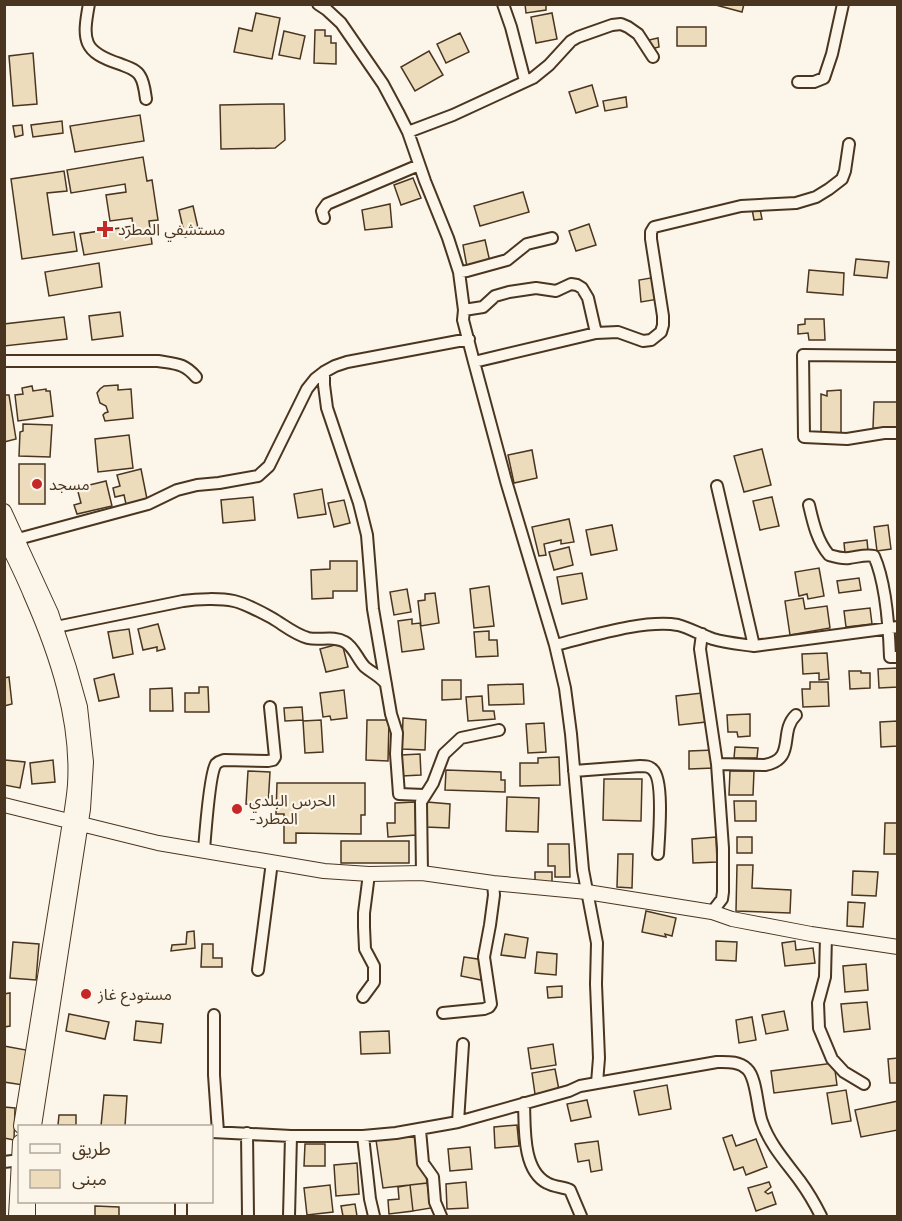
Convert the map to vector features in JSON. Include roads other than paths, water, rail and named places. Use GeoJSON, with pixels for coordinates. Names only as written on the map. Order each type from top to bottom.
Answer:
{"type":"FeatureCollection","features":[{"type":"Feature","properties":{"kind":"main road"},"geometry":{"type":"LineString","coordinates":[[4,511],[11,538],[65,693],[75,760],[76,823]]}},
{"type":"Feature","properties":{"kind":"main road"},"geometry":{"type":"LineString","coordinates":[[11,538],[56,627],[80,707],[86,762],[86,785],[76,823],[38,1058],[21,1125]]}},
{"type":"Feature","properties":{"kind":"main road"},"geometry":{"type":"LineString","coordinates":[[4,805],[158,843],[324,871],[369,874],[422,873],[493,883],[587,892],[712,912],[732,919],[897,947]]}},
{"type":"Feature","properties":{"kind":"main road"},"geometry":{"type":"LineString","coordinates":[[34,1125],[38,1058]]}},
{"type":"Feature","properties":{"kind":"main road"},"geometry":{"type":"LineString","coordinates":[[14,1161],[16,1216]]}},
{"type":"Feature","properties":{"kind":"street"},"geometry":{"type":"LineString","coordinates":[[89,4],[86,30],[90,49],[99,56],[129,67],[136,72],[140,76],[146,99]]}},
{"type":"Feature","properties":{"kind":"street"},"geometry":{"type":"LineString","coordinates":[[318,4],[341,23],[383,84],[398,112],[408,132],[459,272],[464,310],[463,320],[506,481],[555,645],[565,688],[583,870],[597,943],[599,1058],[597,1083]]}},
{"type":"Feature","properties":{"kind":"street"},"geometry":{"type":"LineString","coordinates":[[503,4],[525,81]]}},
{"type":"Feature","properties":{"kind":"street"},"geometry":{"type":"LineString","coordinates":[[798,82],[814,82],[824,78],[843,4]]}},
{"type":"Feature","properties":{"kind":"street"},"geometry":{"type":"LineString","coordinates":[[408,132],[453,115],[533,78],[578,37],[612,25],[621,24],[638,34],[652,57]]}},
{"type":"Feature","properties":{"kind":"street"},"geometry":{"type":"LineString","coordinates":[[474,362],[596,333],[618,332],[644,341],[651,340],[661,332],[663,325],[651,239],[654,227],[741,206],[796,203],[816,197],[830,189],[842,178],[849,144]]}},
{"type":"Feature","properties":{"kind":"street"},"geometry":{"type":"LineString","coordinates":[[324,218],[322,212],[327,204],[419,165]]}},
{"type":"Feature","properties":{"kind":"street"},"geometry":{"type":"LineString","coordinates":[[459,272],[507,260],[527,244],[552,238]]}},
{"type":"Feature","properties":{"kind":"street"},"geometry":{"type":"LineString","coordinates":[[464,310],[483,307],[495,296],[509,292],[536,288],[556,291],[571,284],[577,285],[582,288],[588,298],[596,333]]}},
{"type":"Feature","properties":{"kind":"street"},"geometry":{"type":"LineString","coordinates":[[11,538],[148,504],[177,490],[258,476],[269,466],[307,388],[324,372],[335,366],[362,358],[469,339]]}},
{"type":"Feature","properties":{"kind":"street"},"geometry":{"type":"LineString","coordinates":[[897,356],[803,355],[804,437],[847,440],[884,433],[897,433]]}},
{"type":"Feature","properties":{"kind":"street"},"geometry":{"type":"LineString","coordinates":[[4,361],[158,361],[189,368],[196,377]]}},
{"type":"Feature","properties":{"kind":"street"},"geometry":{"type":"LineString","coordinates":[[324,372],[327,408],[368,535],[373,609],[391,714],[397,733],[399,794],[424,795]]}},
{"type":"Feature","properties":{"kind":"street"},"geometry":{"type":"LineString","coordinates":[[717,486],[754,646]]}},
{"type":"Feature","properties":{"kind":"street"},"geometry":{"type":"LineString","coordinates":[[809,505],[814,525],[829,555],[842,558],[874,556],[880,568],[893,627],[890,657],[897,657]]}},
{"type":"Feature","properties":{"kind":"street"},"geometry":{"type":"LineString","coordinates":[[56,627],[196,599],[235,601],[270,617],[291,632],[310,639],[327,638],[346,643],[362,661],[363,666],[378,675],[386,684]]}},
{"type":"Feature","properties":{"kind":"street"},"geometry":{"type":"LineString","coordinates":[[555,645],[619,629],[652,624],[680,626],[732,644],[754,646],[893,627]]}},
{"type":"Feature","properties":{"kind":"street"},"geometry":{"type":"LineString","coordinates":[[702,634],[701,658],[717,764],[723,848],[722,899],[712,912]]}},
{"type":"Feature","properties":{"kind":"street"},"geometry":{"type":"LineString","coordinates":[[204,850],[215,765],[224,760],[273,760],[275,757],[270,707]]}},
{"type":"Feature","properties":{"kind":"street"},"geometry":{"type":"LineString","coordinates":[[717,764],[765,765],[780,760],[789,724],[796,715]]}},
{"type":"Feature","properties":{"kind":"street"},"geometry":{"type":"LineString","coordinates":[[422,873],[420,802],[433,783],[444,754],[461,738],[499,730]]}},
{"type":"Feature","properties":{"kind":"street"},"geometry":{"type":"LineString","coordinates":[[574,771],[640,766],[649,766],[654,770],[660,791],[658,854]]}},
{"type":"Feature","properties":{"kind":"street"},"geometry":{"type":"LineString","coordinates":[[258,970],[272,862]]}},
{"type":"Feature","properties":{"kind":"street"},"geometry":{"type":"LineString","coordinates":[[363,997],[374,982],[374,966],[366,949],[364,927],[369,874]]}},
{"type":"Feature","properties":{"kind":"street"},"geometry":{"type":"LineString","coordinates":[[443,1013],[484,1008],[491,1004],[484,957],[494,895],[493,883]]}},
{"type":"Feature","properties":{"kind":"street"},"geometry":{"type":"LineString","coordinates":[[826,936],[825,977],[818,1003],[819,1028],[832,1059],[844,1072],[864,1084]]}},
{"type":"Feature","properties":{"kind":"street"},"geometry":{"type":"LineString","coordinates":[[214,1014],[215,1132],[291,1136],[363,1136],[420,1130],[458,1122],[580,1086],[717,1062],[734,1062],[746,1067],[752,1077],[758,1111],[768,1136],[783,1161],[810,1196],[821,1216]]}},
{"type":"Feature","properties":{"kind":"street"},"geometry":{"type":"LineString","coordinates":[[458,1122],[463,1044]]}},
{"type":"Feature","properties":{"kind":"street"},"geometry":{"type":"LineString","coordinates":[[524,1103],[527,1150],[536,1173],[546,1183],[570,1190],[581,1216]]}},
{"type":"Feature","properties":{"kind":"street"},"geometry":{"type":"LineString","coordinates":[[420,1130],[423,1163],[433,1177],[435,1202],[441,1216]]}},
{"type":"Feature","properties":{"kind":"street"},"geometry":{"type":"LineString","coordinates":[[247,1133],[248,1216]]}},
{"type":"Feature","properties":{"kind":"street"},"geometry":{"type":"LineString","coordinates":[[289,1216],[291,1136]]}},
{"type":"Feature","properties":{"kind":"street"},"geometry":{"type":"LineString","coordinates":[[363,1136],[374,1216]]}},
{"type":"Feature","properties":{"kind":"place","name":"مستشفي المطرد"},"geometry":{"type":"Point","coordinates":[105,229]}},
{"type":"Feature","properties":{"kind":"place","name":"مسجد"},"geometry":{"type":"Point","coordinates":[37,484]}},
{"type":"Feature","properties":{"kind":"place","name":"الحرس البلدي -المطرد"},"geometry":{"type":"Point","coordinates":[237,809]}},
{"type":"Feature","properties":{"kind":"place","name":"مستودع غاز"},"geometry":{"type":"Point","coordinates":[86,994]}}]}
